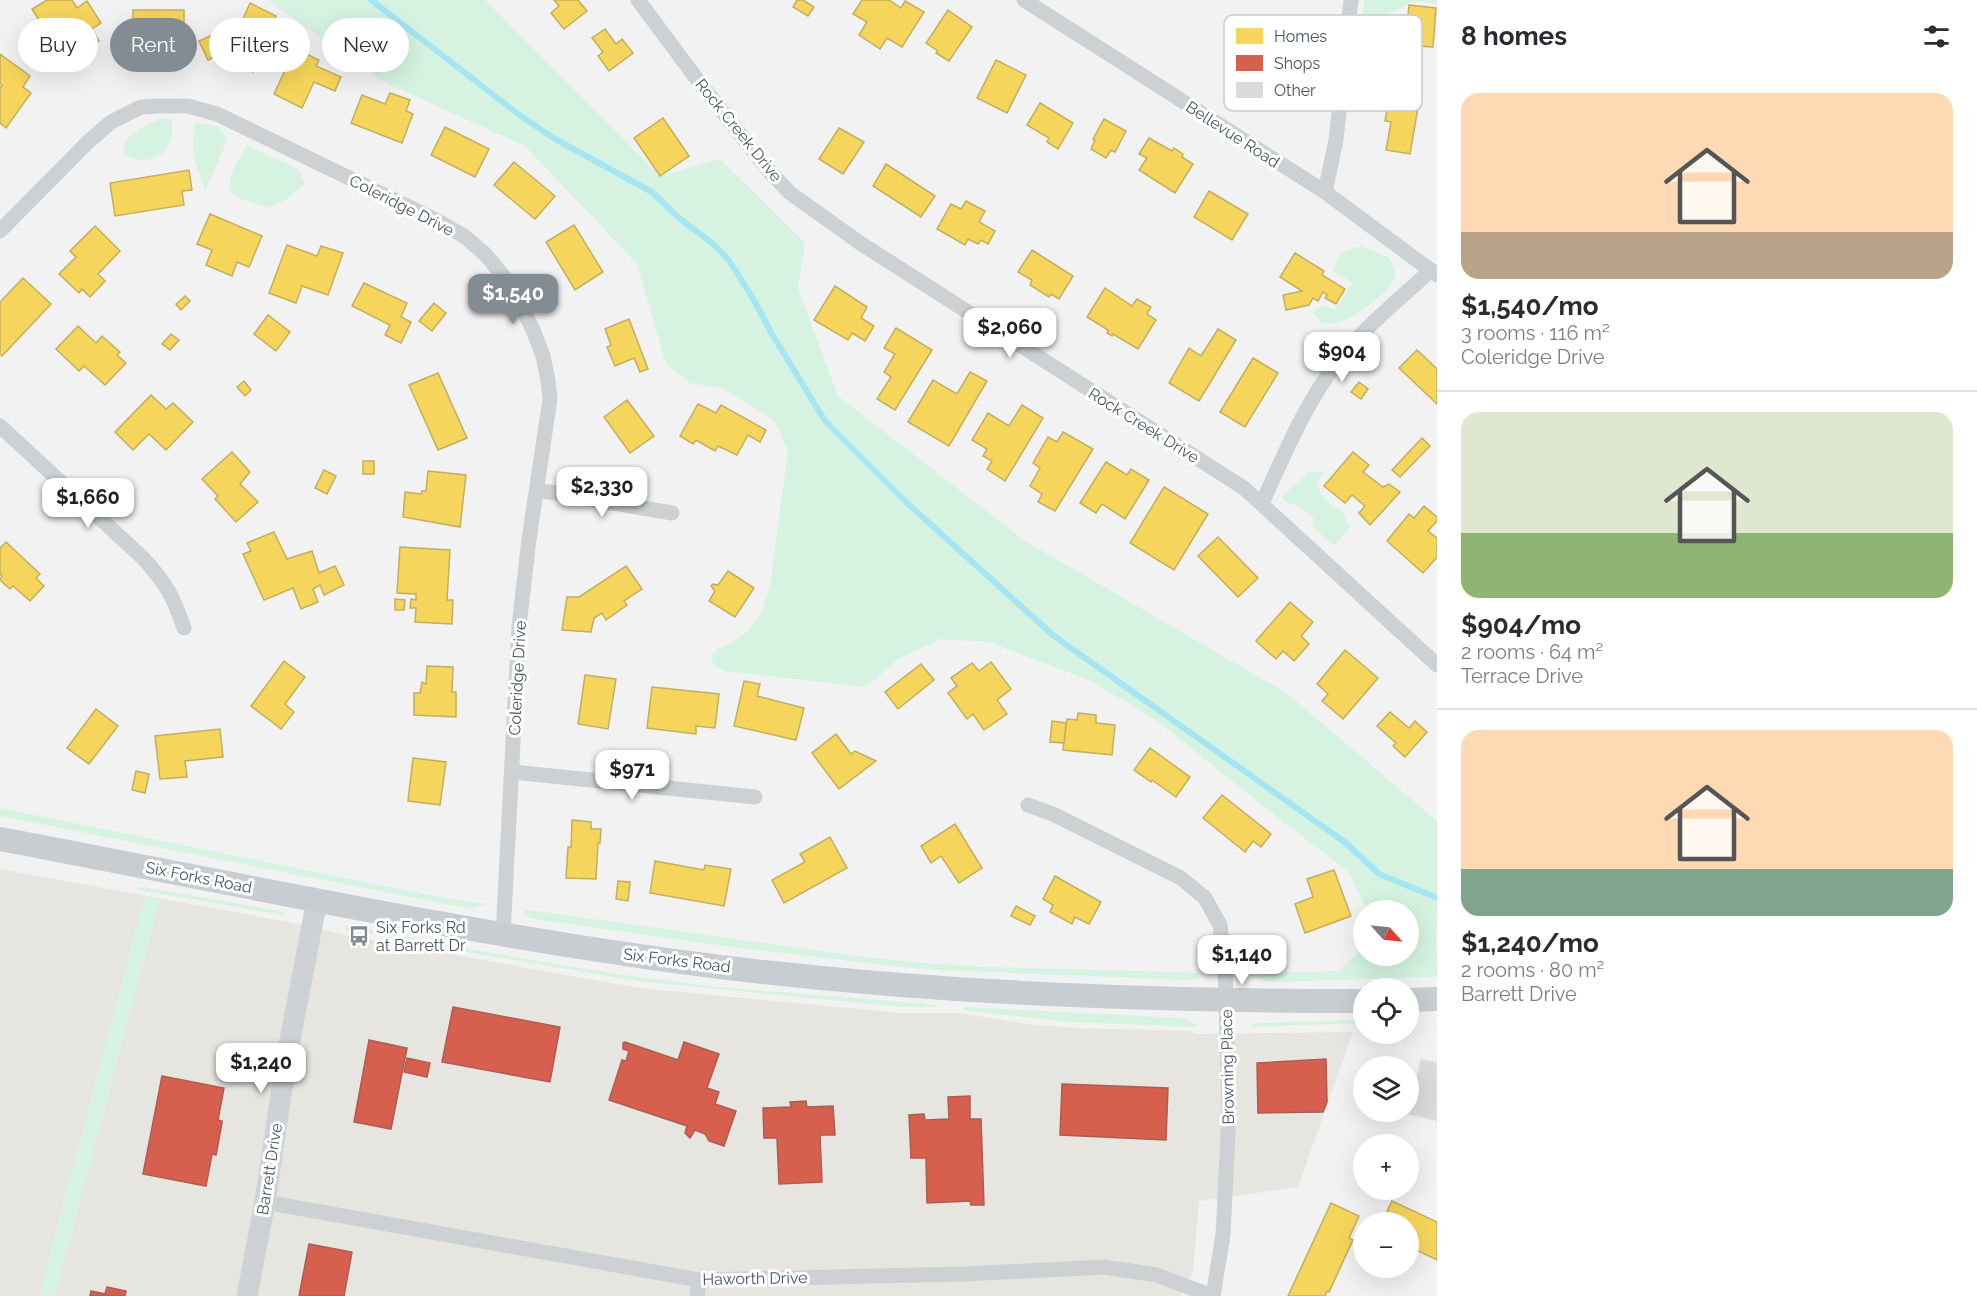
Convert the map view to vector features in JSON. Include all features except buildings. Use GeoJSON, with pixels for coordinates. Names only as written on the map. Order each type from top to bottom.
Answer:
{"type":"FeatureCollection","features":[{"type":"Feature","properties":{"kind":"main road","name":"Six Forks Road"},"geometry":{"type":"LineString","coordinates":[[0,839],[503,935],[675,961],[829,978],[1101,998],[1353,1001]]}},
{"type":"Feature","properties":{"kind":"main road"},"geometry":{"type":"LineString","coordinates":[[1419,1000],[1437,999]]}},
{"type":"Feature","properties":{"kind":"street","name":"Rock Creek Drive"},"geometry":{"type":"LineString","coordinates":[[638,0],[706,91],[770,172],[790,193],[860,243],[1244,488],[1363,600],[1437,665]]}},
{"type":"Feature","properties":{"kind":"street","name":"Bellevue Road"},"geometry":{"type":"LineString","coordinates":[[1024,0],[1325,192],[1434,273]]}},
{"type":"Feature","properties":{"kind":"street"},"geometry":{"type":"LineString","coordinates":[[1349,15],[1351,0]]}},
{"type":"Feature","properties":{"kind":"street","name":"Coleridge Drive"},"geometry":{"type":"LineString","coordinates":[[0,231],[88,142],[111,122],[141,107],[188,106],[217,114],[455,230],[485,254],[505,278],[520,303],[543,356],[550,399],[522,594],[503,935]]}},
{"type":"Feature","properties":{"kind":"street"},"geometry":{"type":"LineString","coordinates":[[1325,192],[1336,140],[1339,111]]}},
{"type":"Feature","properties":{"kind":"street"},"geometry":{"type":"LineString","coordinates":[[1262,503],[1315,396],[1332,368],[1351,344],[1434,273]]}},
{"type":"Feature","properties":{"kind":"street"},"geometry":{"type":"LineString","coordinates":[[0,426],[144,560],[164,582],[173,597],[184,628]]}},
{"type":"Feature","properties":{"kind":"street"},"geometry":{"type":"LineString","coordinates":[[537,490],[672,513]]}},
{"type":"Feature","properties":{"kind":"street"},"geometry":{"type":"LineString","coordinates":[[513,772],[755,797]]}},
{"type":"Feature","properties":{"kind":"street","name":"Browning Place"},"geometry":{"type":"LineString","coordinates":[[1028,805],[1053,814],[1167,869],[1194,886],[1205,898],[1220,925],[1225,963],[1229,1115],[1227,1190],[1223,1235],[1213,1296]]}},
{"type":"Feature","properties":{"kind":"street","name":"Barrett Drive"},"geometry":{"type":"LineString","coordinates":[[247,1296],[265,1202],[286,1061],[317,900]]}},
{"type":"Feature","properties":{"kind":"street","name":"Haworth Drive"},"geometry":{"type":"LineString","coordinates":[[265,1202],[699,1280],[965,1274],[1104,1267],[1156,1275],[1213,1296]]}},
{"type":"Feature","properties":{"kind":"street"},"geometry":{"type":"LineString","coordinates":[[697,1296],[699,1280]]}},
{"type":"Feature","properties":{"kind":"shaded area"},"geometry":{"type":"Polygon","coordinates":[[[0,869],[639,988],[901,1013],[960,1013],[1025,1024],[1077,1028],[1192,1031],[1195,1034],[1353,1032],[1298,1187],[1199,1201],[1193,1270],[1181,1296],[0,1296],[0,869]]]}},
{"type":"Feature","properties":{"kind":"green space"},"geometry":{"type":"Polygon","coordinates":[[[268,0],[485,0],[660,176],[720,159],[805,243],[798,288],[838,396],[1025,541],[1285,692],[1437,821],[1437,977],[1269,982],[1247,974],[1338,971],[1353,958],[1353,966],[1419,966],[1419,900],[1362,900],[1349,872],[1160,723],[1091,681],[989,642],[940,639],[897,660],[866,687],[725,671],[715,667],[711,657],[717,649],[732,643],[747,632],[762,612],[770,586],[788,451],[774,420],[722,388],[690,383],[666,364],[637,264],[525,146],[380,80],[369,72],[409,72],[409,18],[322,18],[322,39],[310,30],[310,18],[293,18],[268,0]]]}},
{"type":"Feature","properties":{"kind":"green space"},"geometry":{"type":"Polygon","coordinates":[[[1364,0],[1437,0],[1437,4],[1412,1],[1395,11],[1370,15],[1363,13],[1364,0]]]}},
{"type":"Feature","properties":{"kind":"green space"},"geometry":{"type":"Polygon","coordinates":[[[162,118],[171,119],[172,130],[171,140],[160,155],[143,160],[123,153],[127,139],[145,126],[162,118]]]}},
{"type":"Feature","properties":{"kind":"green space"},"geometry":{"type":"Polygon","coordinates":[[[195,123],[215,126],[227,141],[205,191],[194,152],[195,123]]]}},
{"type":"Feature","properties":{"kind":"green space"},"geometry":{"type":"Polygon","coordinates":[[[247,145],[299,170],[305,184],[288,198],[270,208],[241,199],[229,191],[231,174],[247,145]]]}},
{"type":"Feature","properties":{"kind":"green space"},"geometry":{"type":"Polygon","coordinates":[[[1361,246],[1389,258],[1395,271],[1392,282],[1379,297],[1352,317],[1337,323],[1322,323],[1312,312],[1323,305],[1335,310],[1353,283],[1333,271],[1340,253],[1361,246]]]}},
{"type":"Feature","properties":{"kind":"green space"},"geometry":{"type":"Polygon","coordinates":[[[1310,472],[1323,472],[1317,485],[1330,503],[1342,510],[1349,528],[1334,546],[1312,526],[1315,520],[1312,516],[1301,508],[1284,501],[1282,496],[1310,472]]]}},
{"type":"Feature","properties":{"kind":"green space"},"geometry":{"type":"Polygon","coordinates":[[[0,808],[444,898],[487,904],[472,908],[440,903],[0,816],[0,808]]]}},
{"type":"Feature","properties":{"kind":"green space"},"geometry":{"type":"Polygon","coordinates":[[[141,887],[280,911],[287,916],[136,889],[141,887]]]}},
{"type":"Feature","properties":{"kind":"green space"},"geometry":{"type":"Polygon","coordinates":[[[145,896],[160,899],[55,1296],[39,1296],[145,896]]]}},
{"type":"Feature","properties":{"kind":"green space"},"geometry":{"type":"Polygon","coordinates":[[[522,909],[864,957],[923,963],[1205,973],[1197,979],[1186,980],[920,969],[740,948],[534,919],[526,915],[522,909]]]}},
{"type":"Feature","properties":{"kind":"green space"},"geometry":{"type":"Polygon","coordinates":[[[347,927],[658,980],[937,1005],[937,1007],[900,1007],[638,981],[346,931],[347,927]]]}},
{"type":"Feature","properties":{"kind":"green space"},"geometry":{"type":"Polygon","coordinates":[[[963,1007],[1181,1018],[1198,1027],[1072,1022],[969,1011],[964,1010],[963,1007]]]}},
{"type":"Feature","properties":{"kind":"green space"},"geometry":{"type":"Polygon","coordinates":[[[1353,1020],[1353,1023],[1249,1027],[1256,1023],[1353,1020]]]}},
{"type":"Feature","properties":{"kind":"waterway"},"geometry":{"type":"LineString","coordinates":[[371,0],[518,114],[555,139],[652,192],[679,218],[712,243],[728,259],[751,295],[825,421],[906,502],[1054,636],[1346,843],[1379,874],[1437,898]]}},
{"type":"Feature","properties":{"kind":"place","name":"Six Forks Rd at Barrett Dr"},"geometry":{"type":"Point","coordinates":[359,936]}}]}
